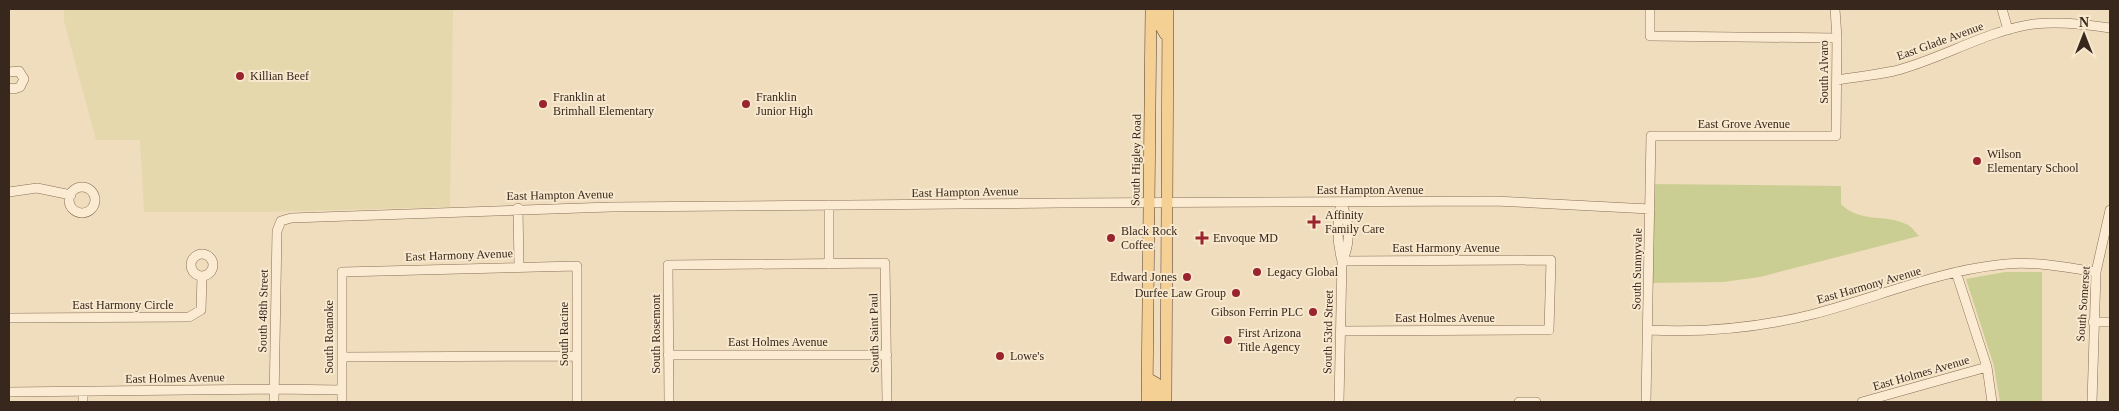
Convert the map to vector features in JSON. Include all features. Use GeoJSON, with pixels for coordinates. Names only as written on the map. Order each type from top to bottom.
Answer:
{"type":"FeatureCollection","features":[{"type":"Feature","properties":{"kind":"main road","name":"South Higley Road"},"geometry":{"type":"LineString","coordinates":[[1147,402],[1152,9]]}},
{"type":"Feature","properties":{"kind":"main road"},"geometry":{"type":"LineString","coordinates":[[1160,9],[1160,25],[1167,38]]}},
{"type":"Feature","properties":{"kind":"main road"},"geometry":{"type":"LineString","coordinates":[[1166,402],[1168,9]]}},
{"type":"Feature","properties":{"kind":"main road"},"geometry":{"type":"LineString","coordinates":[[1148,378],[1156,383],[1158,402]]}},
{"type":"Feature","properties":{"kind":"street"},"geometry":{"type":"LineString","coordinates":[[1650,9],[1650,36],[1837,38]]}},
{"type":"Feature","properties":{"kind":"street","name":"South Alvaro"},"geometry":{"type":"LineString","coordinates":[[1835,9],[1837,38],[1836,136]]}},
{"type":"Feature","properties":{"kind":"street"},"geometry":{"type":"LineString","coordinates":[[2002,9],[2008,30]]}},
{"type":"Feature","properties":{"kind":"street","name":"East Glade Avenue"},"geometry":{"type":"LineString","coordinates":[[1837,80],[1893,71],[1935,58],[2008,30],[2034,24],[2064,23],[2110,28]]}},
{"type":"Feature","properties":{"kind":"street"},"geometry":{"type":"LineString","coordinates":[[9,72],[19,71],[24,79],[20,87],[9,88]]}},
{"type":"Feature","properties":{"kind":"street","name":"East Grove Avenue"},"geometry":{"type":"LineString","coordinates":[[1651,136],[1836,136]]}},
{"type":"Feature","properties":{"kind":"street","name":"South Sunnyvale"},"geometry":{"type":"LineString","coordinates":[[1646,402],[1651,136]]}},
{"type":"Feature","properties":{"kind":"street"},"geometry":{"type":"LineString","coordinates":[[9,192],[24,189],[48,189],[71,195]]}},
{"type":"Feature","properties":{"kind":"street","name":"East Hampton Avenue"},"geometry":{"type":"LineString","coordinates":[[281,221],[298,217],[518,208],[829,205],[1495,201],[1650,209]]}},
{"type":"Feature","properties":{"kind":"street","name":"South 53rd Street"},"geometry":{"type":"LineString","coordinates":[[1340,402],[1342,261],[1347,251],[1338,214],[1341,203]]}},
{"type":"Feature","properties":{"kind":"street"},"geometry":{"type":"LineString","coordinates":[[829,205],[829,264]]}},
{"type":"Feature","properties":{"kind":"street"},"geometry":{"type":"LineString","coordinates":[[518,208],[519,266]]}},
{"type":"Feature","properties":{"kind":"street","name":"South Somerset"},"geometry":{"type":"LineString","coordinates":[[2092,402],[2096,272],[2110,210]]}},
{"type":"Feature","properties":{"kind":"street","name":"South 48th Street"},"geometry":{"type":"LineString","coordinates":[[274,402],[276,232],[281,221]]}},
{"type":"Feature","properties":{"kind":"street","name":"East Harmony Avenue"},"geometry":{"type":"LineString","coordinates":[[1342,261],[1551,260],[1549,330]]}},
{"type":"Feature","properties":{"kind":"street","name":"South Saint Paul"},"geometry":{"type":"LineString","coordinates":[[829,264],[885,263],[887,402]]}},
{"type":"Feature","properties":{"kind":"street","name":"South Rosemont"},"geometry":{"type":"LineString","coordinates":[[669,402],[668,265],[829,264]]}},
{"type":"Feature","properties":{"kind":"street","name":"East Harmony Avenue"},"geometry":{"type":"LineString","coordinates":[[1648,330],[1683,332],[1726,330],[1774,323],[1956,272],[1999,264],[2039,264],[2096,272]]}},
{"type":"Feature","properties":{"kind":"street","name":"East Harmony Avenue"},"geometry":{"type":"LineString","coordinates":[[342,272],[576,266]]}},
{"type":"Feature","properties":{"kind":"street","name":"South Racine"},"geometry":{"type":"LineString","coordinates":[[576,266],[577,402]]}},
{"type":"Feature","properties":{"kind":"street","name":"South Roanoke"},"geometry":{"type":"LineString","coordinates":[[342,272],[342,402]]}},
{"type":"Feature","properties":{"kind":"street"},"geometry":{"type":"LineString","coordinates":[[1956,272],[1987,367],[1992,402]]}},
{"type":"Feature","properties":{"kind":"street","name":"East Harmony Circle"},"geometry":{"type":"LineString","coordinates":[[9,318],[190,317],[201,310],[202,276]]}},
{"type":"Feature","properties":{"kind":"street"},"geometry":{"type":"LineString","coordinates":[[2093,322],[2110,322]]}},
{"type":"Feature","properties":{"kind":"street","name":"East Holmes Avenue"},"geometry":{"type":"LineString","coordinates":[[1341,331],[1549,330]]}},
{"type":"Feature","properties":{"kind":"street","name":"East Holmes Avenue"},"geometry":{"type":"LineString","coordinates":[[668,355],[887,354]]}},
{"type":"Feature","properties":{"kind":"street"},"geometry":{"type":"LineString","coordinates":[[342,358],[577,356]]}},
{"type":"Feature","properties":{"kind":"street","name":"East Holmes Avenue"},"geometry":{"type":"LineString","coordinates":[[1862,402],[1987,367]]}},
{"type":"Feature","properties":{"kind":"street","name":"East Holmes Avenue"},"geometry":{"type":"LineString","coordinates":[[9,392],[342,390]]}},
{"type":"Feature","properties":{"kind":"street"},"geometry":{"type":"LineString","coordinates":[[83,392],[83,402]]}},
{"type":"Feature","properties":{"kind":"street"},"geometry":{"type":"LineString","coordinates":[[1519,402],[1536,402]]}},
{"type":"Feature","properties":{"kind":"shaded area"},"geometry":{"type":"Polygon","coordinates":[[[64,9],[453,9],[450,207],[263,212],[144,212],[140,140],[96,140],[64,21],[64,9]]]}},
{"type":"Feature","properties":{"kind":"green space"},"geometry":{"type":"Polygon","coordinates":[[[1651,184],[1841,186],[1841,204],[1849,210],[1865,216],[1899,221],[1909,226],[1919,236],[1760,277],[1723,282],[1649,283],[1651,184]]]}},
{"type":"Feature","properties":{"kind":"green space"},"geometry":{"type":"Polygon","coordinates":[[[2005,272],[2042,272],[2042,402],[2000,402],[1994,366],[1966,279],[2005,272]]]}},
{"type":"Feature","properties":{"kind":"place","name":"Killian Beef"},"geometry":{"type":"Point","coordinates":[240,76]}},
{"type":"Feature","properties":{"kind":"place","name":"Franklin at Brimhall Elementary"},"geometry":{"type":"Point","coordinates":[543,104]}},
{"type":"Feature","properties":{"kind":"place","name":"Franklin Junior High"},"geometry":{"type":"Point","coordinates":[746,104]}},
{"type":"Feature","properties":{"kind":"place","name":"Wilson Elementary School"},"geometry":{"type":"Point","coordinates":[1977,161]}},
{"type":"Feature","properties":{"kind":"place","name":"Affinity Family Care"},"geometry":{"type":"Point","coordinates":[1314,222]}},
{"type":"Feature","properties":{"kind":"place","name":"Black Rock Coffee"},"geometry":{"type":"Point","coordinates":[1111,238]}},
{"type":"Feature","properties":{"kind":"place","name":"Envoque MD"},"geometry":{"type":"Point","coordinates":[1202,238]}},
{"type":"Feature","properties":{"kind":"place","name":"Legacy Global"},"geometry":{"type":"Point","coordinates":[1257,272]}},
{"type":"Feature","properties":{"kind":"place","name":"Edward Jones"},"geometry":{"type":"Point","coordinates":[1187,277]}},
{"type":"Feature","properties":{"kind":"place","name":"Durfee Law Group"},"geometry":{"type":"Point","coordinates":[1236,293]}},
{"type":"Feature","properties":{"kind":"place","name":"Gibson Ferrin PLC"},"geometry":{"type":"Point","coordinates":[1313,312]}},
{"type":"Feature","properties":{"kind":"place","name":"First Arizona Title Agency"},"geometry":{"type":"Point","coordinates":[1228,340]}},
{"type":"Feature","properties":{"kind":"place","name":"Lowe's"},"geometry":{"type":"Point","coordinates":[1000,356]}}]}
